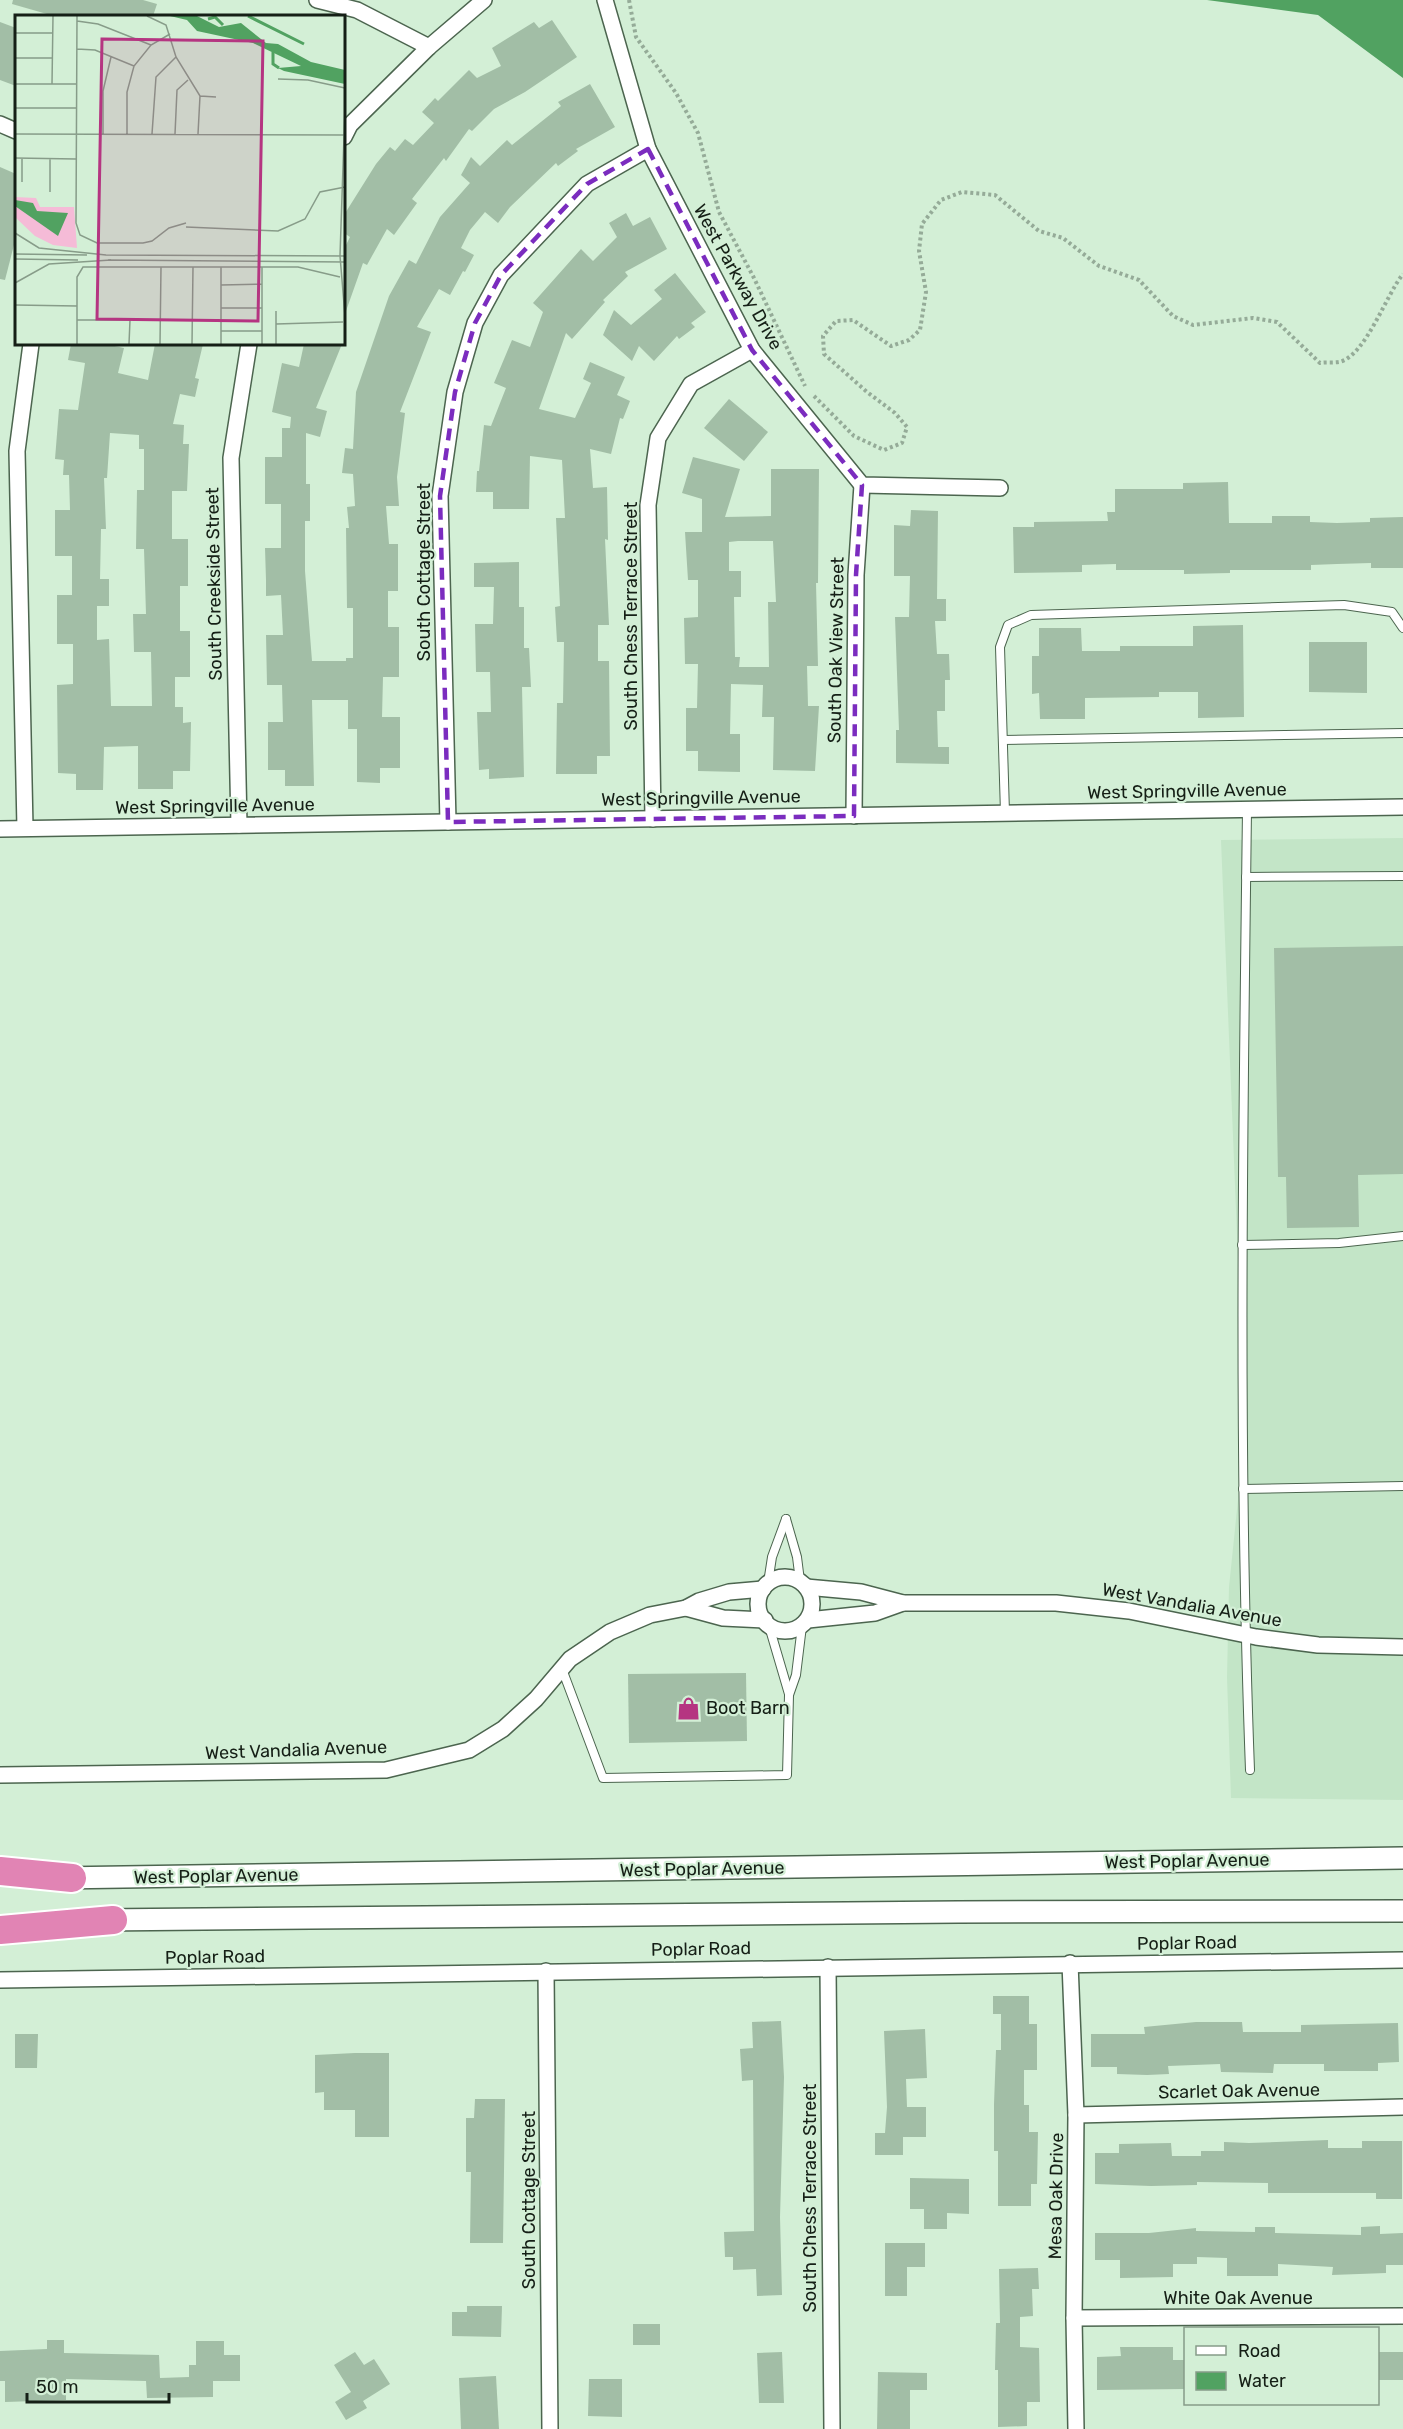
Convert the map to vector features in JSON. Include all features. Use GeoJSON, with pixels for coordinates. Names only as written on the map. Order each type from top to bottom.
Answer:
{"type":"FeatureCollection","features":[{"type":"Feature","properties":{"kind":"highway"},"geometry":{"type":"LineString","coordinates":[[0,1871],[72,1878]]}},
{"type":"Feature","properties":{"kind":"highway"},"geometry":{"type":"LineString","coordinates":[[0,1930],[113,1920]]}},
{"type":"Feature","properties":{"kind":"main road","name":"West Poplar Avenue"},"geometry":{"type":"LineString","coordinates":[[0,1879],[1403,1858]]}},
{"type":"Feature","properties":{"kind":"main road"},"geometry":{"type":"LineString","coordinates":[[0,1921],[934,1912],[1403,1911]]}},
{"type":"Feature","properties":{"kind":"street"},"geometry":{"type":"LineString","coordinates":[[317,0],[357,10],[429,47]]}},
{"type":"Feature","properties":{"kind":"street"},"geometry":{"type":"LineString","coordinates":[[345,135],[350,125],[429,47],[484,0]]}},
{"type":"Feature","properties":{"kind":"street","name":"West Parkway Drive"},"geometry":{"type":"LineString","coordinates":[[605,0],[648,149],[752,350],[862,485]]}},
{"type":"Feature","properties":{"kind":"street"},"geometry":{"type":"LineString","coordinates":[[0,124],[15,131]]}},
{"type":"Feature","properties":{"kind":"street","name":"South Cottage Street"},"geometry":{"type":"LineString","coordinates":[[448,822],[440,496],[454,392],[475,323],[501,275],[587,183],[648,149]]}},
{"type":"Feature","properties":{"kind":"street"},"geometry":{"type":"LineString","coordinates":[[25,828],[17,451],[31,345]]}},
{"type":"Feature","properties":{"kind":"street","name":"South Creekside Street"},"geometry":{"type":"LineString","coordinates":[[239,825],[231,458],[249,345]]}},
{"type":"Feature","properties":{"kind":"street","name":"South Chess Terrace Street"},"geometry":{"type":"LineString","coordinates":[[653,819],[648,505],[658,438],[692,384],[752,350]]}},
{"type":"Feature","properties":{"kind":"street"},"geometry":{"type":"LineString","coordinates":[[862,485],[1000,488]]}},
{"type":"Feature","properties":{"kind":"street","name":"South Oak View Street"},"geometry":{"type":"LineString","coordinates":[[854,816],[855,575],[862,485]]}},
{"type":"Feature","properties":{"kind":"street","name":"West Springville Avenue"},"geometry":{"type":"LineString","coordinates":[[0,829],[1403,807]]}},
{"type":"Feature","properties":{"kind":"street"},"geometry":{"type":"LineString","coordinates":[[783,1577],[803,1584],[813,1603],[805,1623],[786,1631],[767,1623],[759,1613],[758,1604],[765,1586],[783,1577]]}},
{"type":"Feature","properties":{"kind":"street","name":"West Vandalia Avenue"},"geometry":{"type":"LineString","coordinates":[[803,1584],[861,1592],[903,1603],[1056,1604],[1129,1611],[1245,1635],[1318,1645],[1403,1647]]}},
{"type":"Feature","properties":{"kind":"street","name":"West Vandalia Avenue"},"geometry":{"type":"LineString","coordinates":[[0,1775],[386,1770],[469,1750],[503,1729],[536,1699],[570,1659],[610,1632],[650,1615],[686,1608],[699,1601],[729,1592],[765,1586]]}},
{"type":"Feature","properties":{"kind":"street","name":"West Vandalia Avenue"},"geometry":{"type":"LineString","coordinates":[[805,1623],[875,1613],[903,1603]]}},
{"type":"Feature","properties":{"kind":"street","name":"West Vandalia Avenue"},"geometry":{"type":"LineString","coordinates":[[686,1608],[723,1618],[767,1623]]}},
{"type":"Feature","properties":{"kind":"street","name":"Poplar Road"},"geometry":{"type":"LineString","coordinates":[[0,1980],[1403,1960]]}},
{"type":"Feature","properties":{"kind":"street","name":"Mesa Oak Drive"},"geometry":{"type":"LineString","coordinates":[[1070,1964],[1076,2115],[1074,2318],[1076,2429]]}},
{"type":"Feature","properties":{"kind":"street","name":"South Chess Terrace Street"},"geometry":{"type":"LineString","coordinates":[[828,1967],[832,2429]]}},
{"type":"Feature","properties":{"kind":"street","name":"South Cottage Street"},"geometry":{"type":"LineString","coordinates":[[546,1971],[550,2429]]}},
{"type":"Feature","properties":{"kind":"street","name":"Scarlet Oak Avenue"},"geometry":{"type":"LineString","coordinates":[[1076,2115],[1403,2107]]}},
{"type":"Feature","properties":{"kind":"street","name":"White Oak Avenue"},"geometry":{"type":"LineString","coordinates":[[1074,2318],[1403,2316]]}},
{"type":"Feature","properties":{"kind":"lane"},"geometry":{"type":"LineString","coordinates":[[1005,813],[1000,647],[1008,625],[1031,615],[1344,604],[1392,612],[1403,628]]}},
{"type":"Feature","properties":{"kind":"lane"},"geometry":{"type":"LineString","coordinates":[[1003,740],[1403,733]]}},
{"type":"Feature","properties":{"kind":"lane"},"geometry":{"type":"LineString","coordinates":[[1247,810],[1242,1245],[1245,1635],[1250,1770]]}},
{"type":"Feature","properties":{"kind":"lane"},"geometry":{"type":"LineString","coordinates":[[1246,877],[1403,876]]}},
{"type":"Feature","properties":{"kind":"lane"},"geometry":{"type":"LineString","coordinates":[[1242,1245],[1339,1243],[1403,1236]]}},
{"type":"Feature","properties":{"kind":"lane"},"geometry":{"type":"LineString","coordinates":[[1244,1489],[1403,1486]]}},
{"type":"Feature","properties":{"kind":"lane"},"geometry":{"type":"LineString","coordinates":[[765,1586],[772,1557],[786,1519],[803,1584]]}},
{"type":"Feature","properties":{"kind":"lane"},"geometry":{"type":"LineString","coordinates":[[767,1623],[789,1695]]}},
{"type":"Feature","properties":{"kind":"lane"},"geometry":{"type":"LineString","coordinates":[[562,1669],[603,1778],[787,1775],[789,1695],[796,1675],[805,1623]]}},
{"type":"Feature","properties":{"kind":"path"},"geometry":{"type":"LineString","coordinates":[[628,0],[636,37],[676,93],[698,133],[719,212],[754,278],[806,389],[854,436],[884,450],[902,443],[907,427],[895,412],[867,392],[824,354],[823,336],[836,321],[853,320],[891,346],[909,340],[920,330],[926,292],[919,251],[922,224],[941,200],[962,192],[995,195],[1039,231],[1063,238],[1099,266],[1139,280],[1173,316],[1183,321],[1193,325],[1253,318],[1277,322],[1320,363],[1341,362],[1362,346],[1392,288],[1403,274]]}},
{"type":"Feature","properties":{"kind":"highlighted area"},"geometry":{"type":"Polygon","coordinates":[[[648,149],[752,350],[862,485],[856,575],[854,816],[448,822],[440,496],[455,392],[475,323],[501,275],[587,184],[648,149]]]}},
{"type":"Feature","properties":{"kind":"shaded area"},"geometry":{"type":"Polygon","coordinates":[[[1403,838],[1403,1800],[1231,1798],[1227,1677],[1229,1587],[1245,1432],[1221,840],[1403,838]]]}},
{"type":"Feature","properties":{"kind":"water"},"geometry":{"type":"Polygon","coordinates":[[[1207,0],[1403,0],[1403,78],[1318,15],[1207,0]]]}},
{"type":"Feature","properties":{"kind":"building"},"geometry":{"type":"Polygon","coordinates":[[[13,0],[143,0],[157,4],[153,15],[50,15],[12,4],[13,0]]]}},
{"type":"Feature","properties":{"kind":"building"},"geometry":{"type":"Polygon","coordinates":[[[552,20],[577,57],[525,92],[494,109],[472,131],[469,129],[446,161],[444,158],[412,199],[417,203],[394,235],[387,229],[367,265],[363,263],[345,311],[345,247],[350,237],[345,234],[345,213],[376,164],[390,147],[395,151],[405,139],[413,145],[434,123],[422,112],[435,98],[438,101],[469,70],[477,78],[501,66],[492,48],[534,22],[539,28],[552,20]]]}},
{"type":"Feature","properties":{"kind":"building"},"geometry":{"type":"Polygon","coordinates":[[[0,22],[15,28],[15,86],[0,80],[0,22]]]}},
{"type":"Feature","properties":{"kind":"building"},"geometry":{"type":"Polygon","coordinates":[[[590,84],[615,127],[576,149],[578,151],[558,166],[556,163],[510,207],[498,223],[485,212],[470,230],[461,248],[474,255],[465,272],[463,271],[450,295],[439,289],[417,327],[431,332],[400,412],[405,413],[397,477],[399,506],[386,506],[389,544],[398,544],[398,591],[388,591],[388,627],[399,627],[399,677],[383,677],[382,717],[400,717],[400,768],[380,768],[380,783],[357,782],[357,729],[348,729],[348,700],[312,700],[314,786],[285,786],[285,770],[268,770],[268,722],[283,722],[282,685],[267,685],[266,635],[283,635],[281,595],[266,596],[265,548],[281,548],[281,504],[265,504],[265,457],[282,457],[282,428],[290,428],[291,417],[272,412],[282,363],[299,367],[304,345],[342,345],[316,408],[327,411],[320,437],[306,433],[306,484],[310,484],[310,521],[305,521],[305,571],[312,661],[346,661],[346,658],[353,658],[353,608],[347,608],[346,528],[349,528],[347,507],[355,506],[353,474],[342,473],[345,448],[353,449],[356,392],[389,296],[409,260],[416,264],[440,217],[470,183],[461,175],[471,157],[480,166],[507,140],[512,145],[561,106],[558,102],[590,84]]]}},
{"type":"Feature","properties":{"kind":"building"},"geometry":{"type":"Polygon","coordinates":[[[0,167],[15,174],[15,241],[5,280],[0,279],[0,167]]]}},
{"type":"Feature","properties":{"kind":"building"},"geometry":{"type":"Polygon","coordinates":[[[626,213],[633,226],[650,217],[667,249],[625,272],[628,276],[603,300],[605,302],[572,339],[566,333],[539,409],[575,418],[591,383],[583,379],[590,362],[625,377],[617,395],[630,401],[623,419],[620,418],[611,454],[590,449],[593,488],[607,487],[608,540],[605,539],[609,625],[598,625],[598,661],[609,661],[610,756],[597,756],[597,774],[556,774],[557,703],[563,703],[564,642],[557,642],[555,607],[560,606],[556,518],[565,518],[562,460],[530,456],[529,509],[493,509],[493,492],[476,492],[477,471],[479,471],[484,425],[491,426],[506,388],[494,383],[512,340],[530,347],[543,312],[533,303],[581,249],[593,261],[617,237],[609,223],[626,213]]]}},
{"type":"Feature","properties":{"kind":"building"},"geometry":{"type":"Polygon","coordinates":[[[675,273],[706,312],[691,323],[695,327],[679,339],[677,336],[654,361],[639,346],[632,361],[603,335],[614,310],[631,325],[662,299],[654,290],[675,273]]]}},
{"type":"Feature","properties":{"kind":"building"},"geometry":{"type":"Polygon","coordinates":[[[71,345],[110,345],[124,348],[118,373],[148,380],[155,345],[203,345],[195,378],[199,379],[195,397],[180,394],[173,424],[184,425],[183,444],[189,444],[187,491],[172,491],[172,539],[188,539],[188,586],[180,586],[180,631],[190,631],[190,677],[175,677],[175,707],[183,707],[183,723],[191,722],[190,771],[173,771],[173,789],[138,789],[138,746],[104,747],[103,790],[76,790],[76,774],[58,773],[57,685],[73,684],[73,644],[57,644],[57,595],[72,595],[72,556],[55,556],[55,510],[70,510],[69,475],[63,475],[64,460],[55,459],[59,409],[78,410],[85,363],[68,360],[71,345]],[[110,433],[107,478],[104,478],[106,529],[101,529],[100,579],[109,579],[109,606],[97,606],[97,640],[109,639],[111,706],[152,706],[151,652],[134,652],[133,614],[146,614],[144,549],[136,549],[137,490],[144,490],[144,449],[139,449],[139,435],[110,433]]]}},
{"type":"Feature","properties":{"kind":"building"},"geometry":{"type":"Polygon","coordinates":[[[729,399],[768,432],[744,461],[704,428],[729,399]]]}},
{"type":"Feature","properties":{"kind":"building"},"geometry":{"type":"Polygon","coordinates":[[[693,457],[740,469],[725,517],[771,516],[771,469],[819,469],[818,583],[816,583],[818,666],[807,666],[808,706],[819,706],[815,771],[773,770],[774,717],[762,717],[763,685],[731,684],[730,734],[740,734],[740,772],[698,771],[698,751],[686,751],[686,708],[697,708],[698,664],[685,664],[684,618],[698,617],[698,580],[688,580],[685,532],[702,532],[702,499],[682,493],[693,457]],[[773,541],[729,542],[729,571],[741,571],[741,597],[734,597],[735,657],[740,657],[739,667],[769,667],[768,602],[776,602],[773,541]]]}},
{"type":"Feature","properties":{"kind":"building"},"geometry":{"type":"Polygon","coordinates":[[[1228,482],[1229,523],[1272,523],[1272,516],[1310,516],[1310,522],[1337,523],[1370,522],[1370,518],[1403,517],[1403,568],[1371,568],[1371,563],[1311,565],[1311,570],[1230,570],[1230,573],[1184,574],[1184,570],[1116,570],[1116,564],[1082,565],[1082,572],[1014,573],[1013,527],[1034,527],[1034,522],[1108,521],[1107,512],[1115,512],[1115,489],[1183,489],[1183,483],[1228,482]]]}},
{"type":"Feature","properties":{"kind":"building"},"geometry":{"type":"Polygon","coordinates":[[[911,510],[938,511],[937,599],[946,599],[946,621],[935,621],[937,654],[949,654],[950,680],[945,680],[945,711],[937,711],[938,747],[949,747],[949,764],[896,763],[896,730],[899,730],[895,617],[909,617],[910,576],[894,576],[894,525],[910,526],[911,510]]]}},
{"type":"Feature","properties":{"kind":"building"},"geometry":{"type":"Polygon","coordinates":[[[519,562],[519,607],[524,607],[524,648],[529,648],[531,687],[522,687],[524,777],[489,779],[489,769],[479,770],[477,712],[491,712],[490,672],[476,672],[475,624],[493,624],[494,587],[474,587],[474,563],[519,562]]]}},
{"type":"Feature","properties":{"kind":"building"},"geometry":{"type":"Polygon","coordinates":[[[1243,625],[1244,717],[1198,718],[1198,692],[1159,692],[1159,697],[1085,698],[1085,719],[1040,719],[1039,693],[1032,694],[1032,656],[1039,656],[1039,628],[1081,628],[1082,651],[1120,651],[1120,646],[1193,646],[1193,626],[1243,625]]]}},
{"type":"Feature","properties":{"kind":"building"},"geometry":{"type":"Polygon","coordinates":[[[1309,642],[1367,642],[1367,693],[1309,692],[1309,642]]]}},
{"type":"Feature","properties":{"kind":"building"},"geometry":{"type":"Polygon","coordinates":[[[1403,946],[1403,1174],[1358,1175],[1359,1227],[1287,1228],[1286,1177],[1278,1177],[1274,948],[1403,946]]]}},
{"type":"Feature","properties":{"kind":"building","name":"Boot Barn"},"geometry":{"type":"Polygon","coordinates":[[[746,1673],[747,1741],[629,1743],[628,1674],[746,1673]]]}},
{"type":"Feature","properties":{"kind":"building"},"geometry":{"type":"Polygon","coordinates":[[[993,1996],[1029,1996],[1029,2024],[1037,2024],[1037,2070],[1024,2070],[1024,2105],[1029,2105],[1029,2132],[1038,2132],[1037,2184],[1031,2184],[1031,2206],[998,2206],[998,2151],[994,2151],[994,2104],[996,2050],[1001,2050],[1001,2014],[993,2014],[993,1996]]]}},
{"type":"Feature","properties":{"kind":"building"},"geometry":{"type":"Polygon","coordinates":[[[781,2021],[784,2077],[780,2217],[782,2295],[757,2296],[756,2269],[733,2270],[733,2257],[725,2257],[724,2232],[754,2231],[753,2080],[742,2081],[740,2049],[753,2048],[752,2022],[781,2021]]]}},
{"type":"Feature","properties":{"kind":"building"},"geometry":{"type":"Polygon","coordinates":[[[1196,2022],[1242,2022],[1243,2032],[1301,2032],[1301,2025],[1398,2023],[1399,2062],[1378,2063],[1378,2071],[1324,2071],[1324,2064],[1274,2064],[1273,2073],[1221,2072],[1220,2064],[1168,2066],[1169,2074],[1147,2075],[1117,2074],[1117,2067],[1091,2067],[1091,2034],[1145,2034],[1144,2027],[1196,2022]]]}},
{"type":"Feature","properties":{"kind":"building"},"geometry":{"type":"Polygon","coordinates":[[[925,2029],[927,2078],[906,2079],[907,2107],[926,2107],[926,2137],[903,2137],[903,2155],[875,2155],[875,2133],[885,2133],[887,2107],[884,2031],[925,2029]]]}},
{"type":"Feature","properties":{"kind":"building"},"geometry":{"type":"Polygon","coordinates":[[[15,2034],[38,2034],[37,2068],[15,2068],[15,2034]]]}},
{"type":"Feature","properties":{"kind":"building"},"geometry":{"type":"Polygon","coordinates":[[[389,2053],[389,2137],[355,2137],[355,2110],[324,2110],[324,2092],[315,2093],[315,2055],[389,2053]]]}},
{"type":"Feature","properties":{"kind":"building"},"geometry":{"type":"Polygon","coordinates":[[[475,2099],[505,2099],[503,2243],[470,2243],[471,2172],[466,2172],[466,2118],[474,2118],[475,2099]]]}},
{"type":"Feature","properties":{"kind":"building"},"geometry":{"type":"Polygon","coordinates":[[[1328,2140],[1328,2148],[1362,2148],[1362,2141],[1402,2141],[1402,2199],[1376,2199],[1376,2193],[1268,2193],[1268,2183],[1197,2182],[1197,2185],[1151,2186],[1095,2184],[1095,2153],[1119,2153],[1119,2144],[1171,2143],[1172,2156],[1201,2156],[1201,2151],[1224,2151],[1224,2142],[1328,2140]]]}},
{"type":"Feature","properties":{"kind":"building"},"geometry":{"type":"Polygon","coordinates":[[[910,2178],[969,2179],[969,2214],[947,2213],[947,2229],[924,2229],[924,2209],[910,2209],[910,2178]]]}},
{"type":"Feature","properties":{"kind":"building"},"geometry":{"type":"Polygon","coordinates":[[[1380,2226],[1380,2234],[1403,2233],[1403,2265],[1386,2265],[1386,2273],[1332,2275],[1333,2267],[1278,2264],[1278,2276],[1227,2276],[1227,2258],[1197,2257],[1197,2264],[1173,2264],[1173,2277],[1120,2278],[1120,2260],[1095,2260],[1095,2233],[1149,2233],[1196,2228],[1196,2231],[1255,2232],[1255,2227],[1275,2227],[1275,2233],[1361,2235],[1361,2227],[1380,2226]]]}},
{"type":"Feature","properties":{"kind":"building"},"geometry":{"type":"Polygon","coordinates":[[[885,2243],[925,2243],[925,2267],[907,2267],[907,2296],[885,2296],[885,2243]]]}},
{"type":"Feature","properties":{"kind":"building"},"geometry":{"type":"Polygon","coordinates":[[[1038,2268],[1039,2289],[1032,2289],[1033,2316],[1020,2317],[1020,2347],[1039,2348],[1040,2402],[1027,2402],[1027,2426],[998,2427],[998,2370],[995,2370],[996,2323],[1000,2323],[999,2269],[1038,2268]]]}},
{"type":"Feature","properties":{"kind":"building"},"geometry":{"type":"Polygon","coordinates":[[[467,2306],[502,2306],[501,2337],[452,2336],[452,2312],[467,2312],[467,2306]]]}},
{"type":"Feature","properties":{"kind":"building"},"geometry":{"type":"Polygon","coordinates":[[[633,2324],[660,2324],[660,2345],[633,2345],[633,2324]]]}},
{"type":"Feature","properties":{"kind":"building"},"geometry":{"type":"Polygon","coordinates":[[[47,2340],[64,2340],[64,2353],[159,2355],[160,2378],[189,2377],[189,2365],[196,2365],[196,2341],[224,2341],[224,2355],[240,2355],[240,2381],[213,2381],[213,2397],[147,2398],[146,2381],[66,2379],[66,2400],[5,2402],[5,2381],[0,2381],[0,2351],[47,2349],[47,2340]]]}},
{"type":"Feature","properties":{"kind":"building"},"geometry":{"type":"Polygon","coordinates":[[[1120,2347],[1173,2347],[1173,2360],[1184,2360],[1184,2389],[1097,2390],[1097,2357],[1121,2356],[1120,2347]]]}},
{"type":"Feature","properties":{"kind":"building"},"geometry":{"type":"Polygon","coordinates":[[[355,2352],[364,2365],[374,2359],[390,2384],[363,2401],[367,2408],[346,2420],[335,2402],[351,2392],[334,2365],[355,2352]]]}},
{"type":"Feature","properties":{"kind":"building"},"geometry":{"type":"Polygon","coordinates":[[[782,2352],[784,2403],[759,2403],[757,2353],[782,2352]]]}},
{"type":"Feature","properties":{"kind":"building"},"geometry":{"type":"Polygon","coordinates":[[[1379,2352],[1403,2352],[1403,2380],[1379,2380],[1379,2352]]]}},
{"type":"Feature","properties":{"kind":"building"},"geometry":{"type":"Polygon","coordinates":[[[878,2372],[927,2373],[927,2390],[910,2390],[910,2429],[877,2429],[878,2372]]]}},
{"type":"Feature","properties":{"kind":"building"},"geometry":{"type":"Polygon","coordinates":[[[496,2376],[499,2429],[461,2429],[459,2378],[496,2376]]]}},
{"type":"Feature","properties":{"kind":"building"},"geometry":{"type":"Polygon","coordinates":[[[589,2379],[622,2379],[622,2417],[588,2416],[589,2379]]]}},
{"type":"Feature","properties":{"kind":"place","name":"Boot Barn"},"geometry":{"type":"Point","coordinates":[688,1708]}}]}
